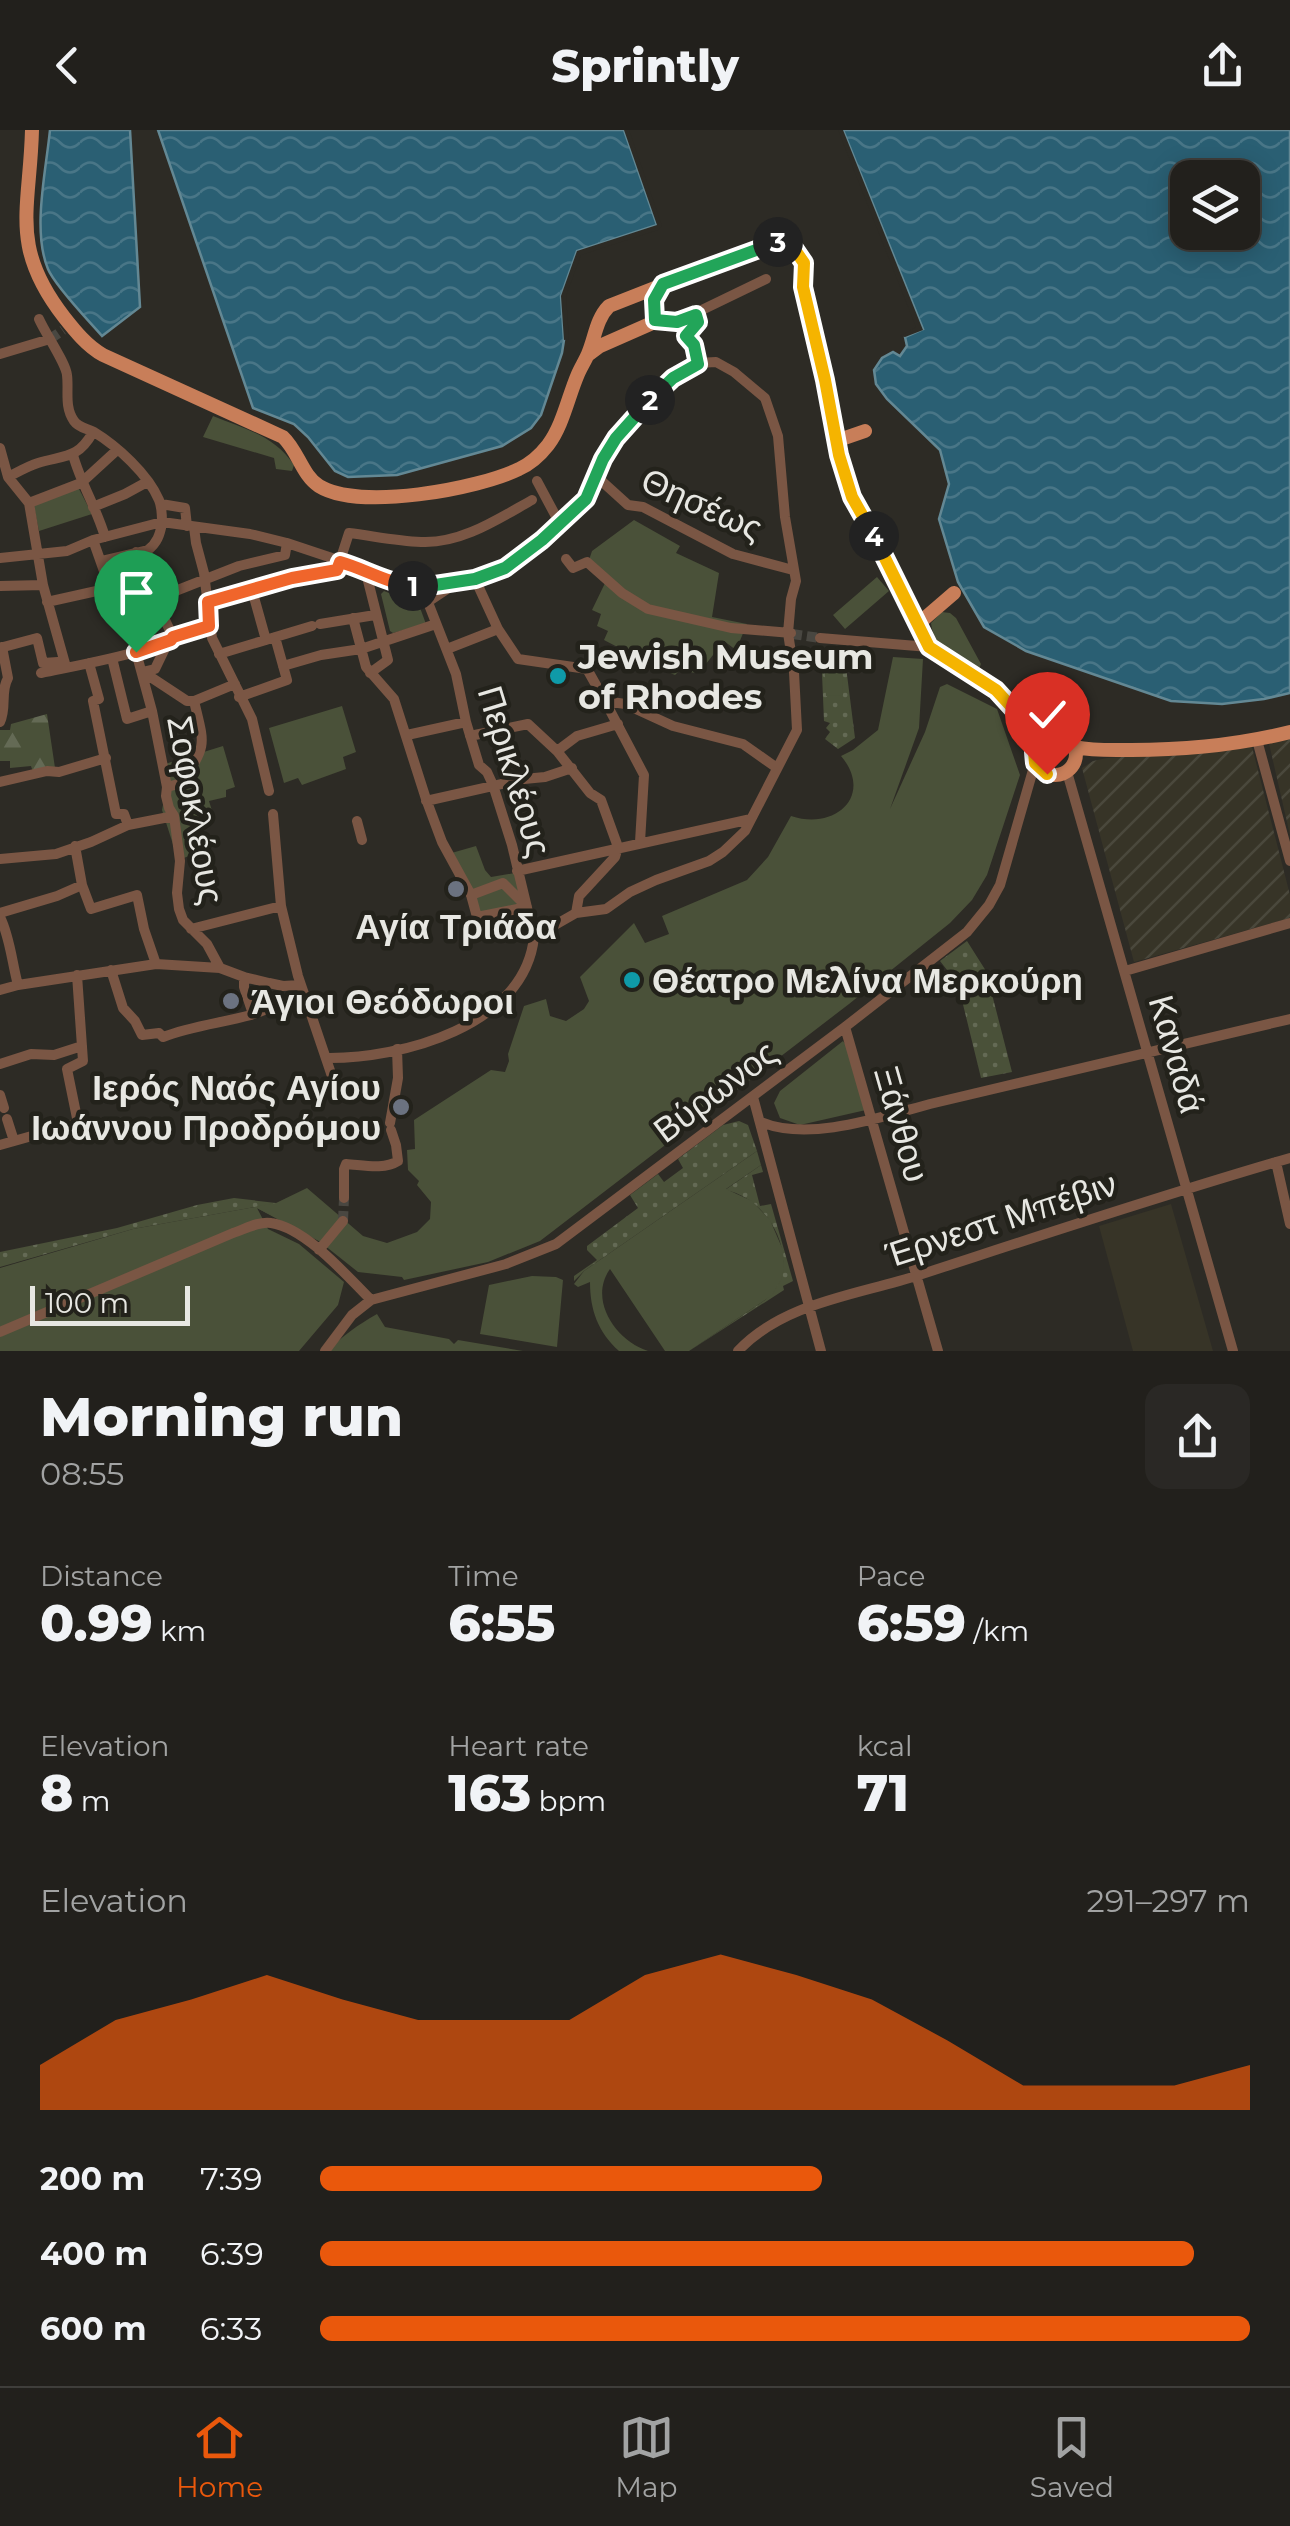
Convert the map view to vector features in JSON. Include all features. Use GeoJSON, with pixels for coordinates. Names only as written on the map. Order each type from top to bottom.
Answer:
{"type":"FeatureCollection","features":[{"type":"Feature","properties":{"kind":"main road"},"geometry":{"type":"LineString","coordinates":[[32,130],[25,222],[28,247],[44,288],[70,324],[94,350],[283,437],[309,478],[332,492],[373,497],[438,492],[517,470],[533,473],[556,430],[604,310],[772,242],[787,243],[804,263],[803,287],[836,442],[852,497],[929,647],[996,690],[1040,740]]}},
{"type":"Feature","properties":{"kind":"main road"},"geometry":{"type":"LineString","coordinates":[[588,355],[655,320],[654,300],[663,284]]}},
{"type":"Feature","properties":{"kind":"main road"},"geometry":{"type":"LineString","coordinates":[[836,442],[865,431]]}},
{"type":"Feature","properties":{"kind":"main road"},"geometry":{"type":"LineString","coordinates":[[918,624],[954,593]]}},
{"type":"Feature","properties":{"kind":"main road"},"geometry":{"type":"LineString","coordinates":[[1072,760],[1072,740],[1060,733],[1040,740],[1034,752],[1035,763],[1047,774],[1059,775],[1072,760],[1094,751],[1257,740],[1290,732]]}},
{"type":"Feature","properties":{"kind":"street"},"geometry":{"type":"LineString","coordinates":[[655,320],[677,322],[696,315],[766,279]]}},
{"type":"Feature","properties":{"kind":"street"},"geometry":{"type":"LineString","coordinates":[[696,315],[698,322],[686,336],[694,345],[698,364]]}},
{"type":"Feature","properties":{"kind":"street"},"geometry":{"type":"LineString","coordinates":[[39,319],[65,366],[71,418],[117,450],[160,501],[162,522],[154,546],[100,562]]}},
{"type":"Feature","properties":{"kind":"street"},"geometry":{"type":"LineString","coordinates":[[0,354],[49,339]]}},
{"type":"Feature","properties":{"kind":"street"},"geometry":{"type":"LineString","coordinates":[[0,558],[67,551],[162,522],[250,534],[365,569],[394,584],[422,587],[475,579],[505,568],[586,499],[616,438],[673,378],[698,364],[716,362],[765,398],[778,436],[785,517],[796,581],[790,633],[797,730],[745,831],[709,861],[630,892],[606,909],[576,912],[534,937],[532,957],[501,1001],[448,1036],[356,1058],[326,1058]]}},
{"type":"Feature","properties":{"kind":"street"},"geometry":{"type":"LineString","coordinates":[[4,471],[73,455],[86,446],[94,432]]}},
{"type":"Feature","properties":{"kind":"street"},"geometry":{"type":"LineString","coordinates":[[0,448],[4,471],[29,502],[43,585],[64,664]]}},
{"type":"Feature","properties":{"kind":"street"},"geometry":{"type":"LineString","coordinates":[[29,502],[81,483],[117,450]]}},
{"type":"Feature","properties":{"kind":"street"},"geometry":{"type":"LineString","coordinates":[[73,455],[81,483],[98,514],[100,562],[108,582]]}},
{"type":"Feature","properties":{"kind":"street"},"geometry":{"type":"LineString","coordinates":[[533,473],[537,497],[560,524]]}},
{"type":"Feature","properties":{"kind":"street","name":"Θησέως"},"geometry":{"type":"LineString","coordinates":[[596,476],[628,505],[644,507],[733,554],[793,570]]}},
{"type":"Feature","properties":{"kind":"street"},"geometry":{"type":"LineString","coordinates":[[93,507],[146,482]]}},
{"type":"Feature","properties":{"kind":"street"},"geometry":{"type":"LineString","coordinates":[[0,494],[16,489]]}},
{"type":"Feature","properties":{"kind":"street"},"geometry":{"type":"LineString","coordinates":[[208,602],[292,578],[337,570],[349,533],[424,542],[448,540],[478,530],[537,497]]}},
{"type":"Feature","properties":{"kind":"street"},"geometry":{"type":"LineString","coordinates":[[160,501],[190,512],[204,573],[209,626],[252,718],[269,791]]}},
{"type":"Feature","properties":{"kind":"street"},"geometry":{"type":"LineString","coordinates":[[155,599],[239,566],[285,555],[287,544]]}},
{"type":"Feature","properties":{"kind":"street"},"geometry":{"type":"LineString","coordinates":[[136,552],[170,639],[155,669],[142,672]]}},
{"type":"Feature","properties":{"kind":"street"},"geometry":{"type":"LineString","coordinates":[[566,559],[573,568],[586,562],[648,609],[732,628],[790,633]]}},
{"type":"Feature","properties":{"kind":"street"},"geometry":{"type":"LineString","coordinates":[[47,602],[108,582],[139,566]]}},
{"type":"Feature","properties":{"kind":"street"},"geometry":{"type":"LineString","coordinates":[[365,569],[388,660],[370,673]]}},
{"type":"Feature","properties":{"kind":"street"},"geometry":{"type":"LineString","coordinates":[[475,579],[498,629],[518,660],[587,670],[644,774],[640,842]]}},
{"type":"Feature","properties":{"kind":"street"},"geometry":{"type":"LineString","coordinates":[[422,587],[426,602],[458,581]]}},
{"type":"Feature","properties":{"kind":"street"},"geometry":{"type":"LineString","coordinates":[[0,586],[43,585]]}},
{"type":"Feature","properties":{"kind":"street"},"geometry":{"type":"LineString","coordinates":[[239,696],[287,680],[252,590]]}},
{"type":"Feature","properties":{"kind":"street","name":"Περικλέους"},"geometry":{"type":"LineString","coordinates":[[426,602],[456,674],[479,765],[488,772],[493,785],[534,937]]}},
{"type":"Feature","properties":{"kind":"street"},"geometry":{"type":"LineString","coordinates":[[220,654],[316,625],[375,615]]}},
{"type":"Feature","properties":{"kind":"street"},"geometry":{"type":"LineString","coordinates":[[353,618],[366,667],[394,699],[426,801],[448,854],[471,894],[477,917],[526,907]]}},
{"type":"Feature","properties":{"kind":"street"},"geometry":{"type":"LineString","coordinates":[[283,666],[362,649],[436,624]]}},
{"type":"Feature","properties":{"kind":"street"},"geometry":{"type":"LineString","coordinates":[[0,722],[4,713],[3,686],[8,678],[1,647],[37,638],[43,663],[89,663],[136,652],[209,626]]}},
{"type":"Feature","properties":{"kind":"street"},"geometry":{"type":"LineString","coordinates":[[447,650],[498,629]]}},
{"type":"Feature","properties":{"kind":"street"},"geometry":{"type":"LineString","coordinates":[[820,638],[929,647]]}},
{"type":"Feature","properties":{"kind":"street","name":"Σοφοκλέους"},"geometry":{"type":"LineString","coordinates":[[136,652],[152,712],[166,796],[174,816],[180,860],[179,908],[183,920],[207,944],[220,968]]}},
{"type":"Feature","properties":{"kind":"street"},"geometry":{"type":"LineString","coordinates":[[112,658],[127,719],[152,712]]}},
{"type":"Feature","properties":{"kind":"street"},"geometry":{"type":"LineString","coordinates":[[89,663],[99,699],[93,701],[116,814],[124,814],[128,825]]}},
{"type":"Feature","properties":{"kind":"street"},"geometry":{"type":"LineString","coordinates":[[41,673],[64,664]]}},
{"type":"Feature","properties":{"kind":"street"},"geometry":{"type":"LineString","coordinates":[[142,672],[181,698],[194,701],[234,684]]}},
{"type":"Feature","properties":{"kind":"street"},"geometry":{"type":"LineString","coordinates":[[167,787],[182,784],[202,750],[194,701]]}},
{"type":"Feature","properties":{"kind":"street"},"geometry":{"type":"LineString","coordinates":[[605,701],[625,704],[673,726],[743,744],[777,768]]}},
{"type":"Feature","properties":{"kind":"street"},"geometry":{"type":"LineString","coordinates":[[407,735],[466,722]]}},
{"type":"Feature","properties":{"kind":"street"},"geometry":{"type":"LineString","coordinates":[[470,736],[528,724],[557,751],[590,794],[601,800],[618,846],[615,856],[579,896],[576,912]]}},
{"type":"Feature","properties":{"kind":"street"},"geometry":{"type":"LineString","coordinates":[[557,751],[577,736],[618,724]]}},
{"type":"Feature","properties":{"kind":"street"},"geometry":{"type":"LineString","coordinates":[[1257,740],[1290,861]]}},
{"type":"Feature","properties":{"kind":"street"},"geometry":{"type":"LineString","coordinates":[[0,782],[59,772],[106,758]]}},
{"type":"Feature","properties":{"kind":"street","name":"Καναδά"},"geometry":{"type":"LineString","coordinates":[[1072,760],[1125,971],[1233,1351]]}},
{"type":"Feature","properties":{"kind":"street","name":"Βύρωνος"},"geometry":{"type":"LineString","coordinates":[[371,1300],[506,1264],[556,1244],[967,932],[1000,885],[1035,763]]}},
{"type":"Feature","properties":{"kind":"street"},"geometry":{"type":"LineString","coordinates":[[426,801],[572,768]]}},
{"type":"Feature","properties":{"kind":"street"},"geometry":{"type":"LineString","coordinates":[[273,814],[282,906],[302,990],[338,1094]]}},
{"type":"Feature","properties":{"kind":"street"},"geometry":{"type":"LineString","coordinates":[[0,859],[56,854],[128,825],[174,816]]}},
{"type":"Feature","properties":{"kind":"street"},"geometry":{"type":"LineString","coordinates":[[517,870],[751,819]]}},
{"type":"Feature","properties":{"kind":"street"},"geometry":{"type":"LineString","coordinates":[[357,821],[362,840]]}},
{"type":"Feature","properties":{"kind":"street"},"geometry":{"type":"LineString","coordinates":[[75,846],[91,908],[137,896],[156,964]]}},
{"type":"Feature","properties":{"kind":"street"},"geometry":{"type":"LineString","coordinates":[[471,894],[503,883],[526,907]]}},
{"type":"Feature","properties":{"kind":"street"},"geometry":{"type":"LineString","coordinates":[[18,985],[8,931],[0,915],[82,885]]}},
{"type":"Feature","properties":{"kind":"street"},"geometry":{"type":"LineString","coordinates":[[191,928],[282,906]]}},
{"type":"Feature","properties":{"kind":"street"},"geometry":{"type":"LineString","coordinates":[[1125,971],[1290,923]]}},
{"type":"Feature","properties":{"kind":"street"},"geometry":{"type":"LineString","coordinates":[[0,990],[112,970],[184,964],[220,968],[302,990]]}},
{"type":"Feature","properties":{"kind":"street"},"geometry":{"type":"LineString","coordinates":[[112,970],[123,1008],[142,1036],[159,1033],[162,1037],[253,1014],[288,1002],[302,990]]}},
{"type":"Feature","properties":{"kind":"street"},"geometry":{"type":"LineString","coordinates":[[0,1145],[78,1123],[67,1069],[83,1061],[77,976]]}},
{"type":"Feature","properties":{"kind":"street"},"geometry":{"type":"LineString","coordinates":[[244,977],[253,1014]]}},
{"type":"Feature","properties":{"kind":"street"},"geometry":{"type":"LineString","coordinates":[[761,1122],[778,1130],[796,1130],[873,1120],[1290,1019]]}},
{"type":"Feature","properties":{"kind":"street","name":"Ξάνθου"},"geometry":{"type":"LineString","coordinates":[[845,1027],[938,1351]]}},
{"type":"Feature","properties":{"kind":"street"},"geometry":{"type":"LineString","coordinates":[[0,1064],[82,1046]]}},
{"type":"Feature","properties":{"kind":"street"},"geometry":{"type":"LineString","coordinates":[[344,1198],[344,1168],[349,1164],[394,1165],[398,1161],[390,1126],[398,1078],[397,1050]]}},
{"type":"Feature","properties":{"kind":"street"},"geometry":{"type":"LineString","coordinates":[[0,1096],[14,1142]]}},
{"type":"Feature","properties":{"kind":"street"},"geometry":{"type":"LineString","coordinates":[[753,1097],[822,1351]]}},
{"type":"Feature","properties":{"kind":"street","name":"Έρνεστ Μπέβιν"},"geometry":{"type":"LineString","coordinates":[[738,1351],[759,1333],[810,1306],[1290,1158]]}},
{"type":"Feature","properties":{"kind":"street"},"geometry":{"type":"LineString","coordinates":[[1276,1162],[1290,1224]]}},
{"type":"Feature","properties":{"kind":"street"},"geometry":{"type":"LineString","coordinates":[[321,1247],[343,1221]]}},
{"type":"Feature","properties":{"kind":"street"},"geometry":{"type":"LineString","coordinates":[[0,1332],[255,1225],[274,1223],[321,1247],[371,1300],[352,1315],[325,1351]]}},
{"type":"Feature","properties":{"kind":"shaded area"},"geometry":{"type":"Polygon","coordinates":[[[1290,733],[1290,835],[1268,739],[1290,733]]]}},
{"type":"Feature","properties":{"kind":"shaded area"},"geometry":{"type":"Polygon","coordinates":[[[1252,747],[1290,895],[1290,918],[1134,962],[1082,768],[1107,758],[1252,747]]]}},
{"type":"Feature","properties":{"kind":"shaded area"},"geometry":{"type":"Polygon","coordinates":[[[1171,1204],[1213,1351],[1133,1351],[1099,1226],[1171,1204]]]}},
{"type":"Feature","properties":{"kind":"green space"},"geometry":{"type":"Polygon","coordinates":[[[213,416],[268,440],[294,465],[292,471],[276,469],[274,458],[203,437],[213,416]]]}},
{"type":"Feature","properties":{"kind":"green space"},"geometry":{"type":"Polygon","coordinates":[[[78,487],[92,514],[39,531],[33,502],[78,487]]]}},
{"type":"Feature","properties":{"kind":"green space"},"geometry":{"type":"Polygon","coordinates":[[[634,520],[680,546],[676,553],[719,573],[712,617],[747,624],[736,650],[724,641],[702,669],[695,673],[680,670],[675,675],[629,657],[629,653],[604,640],[608,631],[597,626],[601,614],[592,610],[606,581],[587,566],[592,551],[634,520]]]}},
{"type":"Feature","properties":{"kind":"green space"},"geometry":{"type":"Polygon","coordinates":[[[877,577],[889,591],[845,629],[833,615],[877,577]]]}},
{"type":"Feature","properties":{"kind":"green space"},"geometry":{"type":"Polygon","coordinates":[[[384,591],[419,605],[426,624],[390,631],[381,594],[384,591]]]}},
{"type":"Feature","properties":{"kind":"green space"},"geometry":{"type":"Polygon","coordinates":[[[942,612],[956,618],[981,664],[979,669],[975,671],[953,657],[936,640],[931,623],[942,612]]]}},
{"type":"Feature","properties":{"kind":"green space"},"geometry":{"type":"Polygon","coordinates":[[[821,650],[844,651],[855,738],[838,749],[825,739],[830,723],[824,721],[821,650]]]}},
{"type":"Feature","properties":{"kind":"green space"},"geometry":{"type":"Polygon","coordinates":[[[893,657],[923,659],[919,728],[890,809],[925,732],[940,687],[947,684],[997,709],[1020,775],[987,875],[972,900],[950,923],[849,1004],[540,1241],[488,1262],[404,1280],[358,1272],[319,1241],[257,1208],[268,1229],[299,1244],[344,1282],[338,1305],[299,1351],[0,1351],[0,1268],[133,1229],[276,1203],[307,1188],[363,1236],[387,1243],[417,1232],[430,1219],[431,1202],[408,1170],[407,1150],[415,1149],[414,1120],[491,1070],[505,1072],[524,1006],[546,999],[550,1016],[566,1021],[584,1009],[589,1001],[580,977],[634,923],[645,943],[669,934],[662,916],[747,880],[768,857],[791,816],[822,818],[845,806],[852,796],[853,784],[841,756],[878,730],[893,657]]]}},
{"type":"Feature","properties":{"kind":"green space"},"geometry":{"type":"Polygon","coordinates":[[[841,658],[843,695],[826,696],[824,659],[841,658]]]}},
{"type":"Feature","properties":{"kind":"green space"},"geometry":{"type":"Polygon","coordinates":[[[342,706],[356,752],[343,757],[346,769],[302,785],[298,778],[284,783],[269,728],[342,706]]]}},
{"type":"Feature","properties":{"kind":"green space"},"geometry":{"type":"Polygon","coordinates":[[[47,714],[55,768],[33,772],[31,766],[10,768],[10,761],[0,761],[0,730],[10,730],[11,724],[47,714]]]}},
{"type":"Feature","properties":{"kind":"green space"},"geometry":{"type":"Polygon","coordinates":[[[223,746],[235,787],[226,790],[226,797],[209,801],[214,817],[200,822],[206,850],[178,860],[162,810],[168,779],[165,764],[223,746]]]}},
{"type":"Feature","properties":{"kind":"green space"},"geometry":{"type":"Polygon","coordinates":[[[476,846],[491,877],[515,873],[522,906],[492,914],[496,931],[483,937],[474,896],[448,854],[476,846]]]}},
{"type":"Feature","properties":{"kind":"green space"},"geometry":{"type":"Polygon","coordinates":[[[967,941],[986,971],[1012,1072],[981,1078],[958,984],[940,961],[967,941]]]}},
{"type":"Feature","properties":{"kind":"green space"},"geometry":{"type":"Polygon","coordinates":[[[843,1041],[850,1050],[866,1110],[800,1125],[780,1118],[774,1103],[780,1091],[843,1041]]]}},
{"type":"Feature","properties":{"kind":"green space"},"geometry":{"type":"Polygon","coordinates":[[[739,1121],[748,1125],[757,1151],[574,1281],[574,1276],[597,1260],[587,1246],[638,1208],[630,1195],[658,1174],[664,1182],[683,1168],[678,1159],[723,1125],[739,1121]]]}},
{"type":"Feature","properties":{"kind":"green space"},"geometry":{"type":"Polygon","coordinates":[[[757,1151],[761,1165],[726,1189],[752,1201],[770,1220],[783,1250],[784,1268],[772,1295],[689,1351],[665,1351],[610,1269],[602,1293],[609,1318],[625,1338],[648,1351],[619,1351],[597,1320],[590,1282],[578,1287],[574,1284],[584,1271],[757,1151]]]}},
{"type":"Feature","properties":{"kind":"green space"},"geometry":{"type":"Polygon","coordinates":[[[761,1165],[763,1172],[752,1175],[760,1206],[771,1204],[793,1281],[783,1286],[784,1290],[689,1351],[765,1300],[777,1286],[783,1270],[778,1235],[756,1206],[725,1190],[761,1165]]]}},
{"type":"Feature","properties":{"kind":"green space"},"geometry":{"type":"Polygon","coordinates":[[[234,1198],[276,1203],[321,1242],[255,1207],[133,1229],[0,1267],[0,1252],[234,1198]]]}},
{"type":"Feature","properties":{"kind":"green space"},"geometry":{"type":"Polygon","coordinates":[[[532,1276],[563,1280],[557,1347],[480,1334],[489,1285],[532,1276]]]}},
{"type":"Feature","properties":{"kind":"green space"},"geometry":{"type":"Polygon","coordinates":[[[377,1314],[385,1327],[449,1339],[454,1344],[458,1340],[523,1351],[328,1351],[377,1314]]]}},
{"type":"Feature","properties":{"kind":"water"},"geometry":{"type":"Polygon","coordinates":[[[50,130],[130,130],[140,307],[102,336],[58,285],[43,254],[42,201],[50,130]]]}},
{"type":"Feature","properties":{"kind":"water"},"geometry":{"type":"Polygon","coordinates":[[[158,130],[624,130],[657,225],[577,251],[561,296],[562,353],[541,415],[531,428],[502,446],[397,475],[348,477],[335,471],[294,424],[253,408],[158,130]]]}},
{"type":"Feature","properties":{"kind":"water"},"geometry":{"type":"Polygon","coordinates":[[[843,130],[1290,130],[1290,693],[1222,704],[1171,701],[1026,651],[984,627],[958,582],[939,519],[949,484],[940,450],[876,384],[874,370],[882,358],[893,352],[900,356],[907,346],[905,337],[923,329],[843,130]]]}},
{"type":"Feature","properties":{"kind":"pier"},"geometry":{"type":"Polygon","coordinates":[[[624,130],[629,130],[662,226],[581,255],[566,296],[569,339],[564,340],[561,296],[577,251],[657,225],[624,130]]]}},
{"type":"Feature","properties":{"kind":"pier"},"geometry":{"type":"Polygon","coordinates":[[[838,130],[843,130],[923,330],[905,337],[900,336],[916,327],[838,130]]]}},
{"type":"Feature","properties":{"kind":"tunnel"},"geometry":{"type":"LineString","coordinates":[[50,339],[63,330]]}},
{"type":"Feature","properties":{"kind":"tunnel"},"geometry":{"type":"LineString","coordinates":[[792,634],[820,638]]}},
{"type":"Feature","properties":{"kind":"tunnel"},"geometry":{"type":"LineString","coordinates":[[343,1221],[344,1198]]}},
{"type":"Feature","properties":{"kind":"place","name":"Jewish Museum of Rhodes"},"geometry":{"type":"Point","coordinates":[558,676]}},
{"type":"Feature","properties":{"kind":"place","name":"Αγία Τριάδα"},"geometry":{"type":"Point","coordinates":[456,889]}},
{"type":"Feature","properties":{"kind":"place","name":"Θέατρο Μελίνα Μερκούρη"},"geometry":{"type":"Point","coordinates":[632,980]}},
{"type":"Feature","properties":{"kind":"place","name":"Άγιοι Θεόδωροι"},"geometry":{"type":"Point","coordinates":[231,1001]}},
{"type":"Feature","properties":{"kind":"place","name":"Ιερός Ναός Αγίου Ιωάννου Προδρόμου"},"geometry":{"type":"Point","coordinates":[401,1107]}},
{"type":"Feature","properties":{"kind":"route"},"geometry":{"type":"LineString","coordinates":[[136,652],[209,626],[208,602],[292,578],[337,570],[340,562],[394,584],[422,587],[475,579],[505,568],[586,499],[616,438],[673,378],[698,364],[694,345],[686,336],[698,322],[696,315],[677,322],[655,320],[654,300],[663,284],[780,242],[793,247],[804,263],[803,287],[839,455],[852,497],[929,647],[996,690],[1027,724],[1036,745],[1035,763],[1047,774]]}}]}
